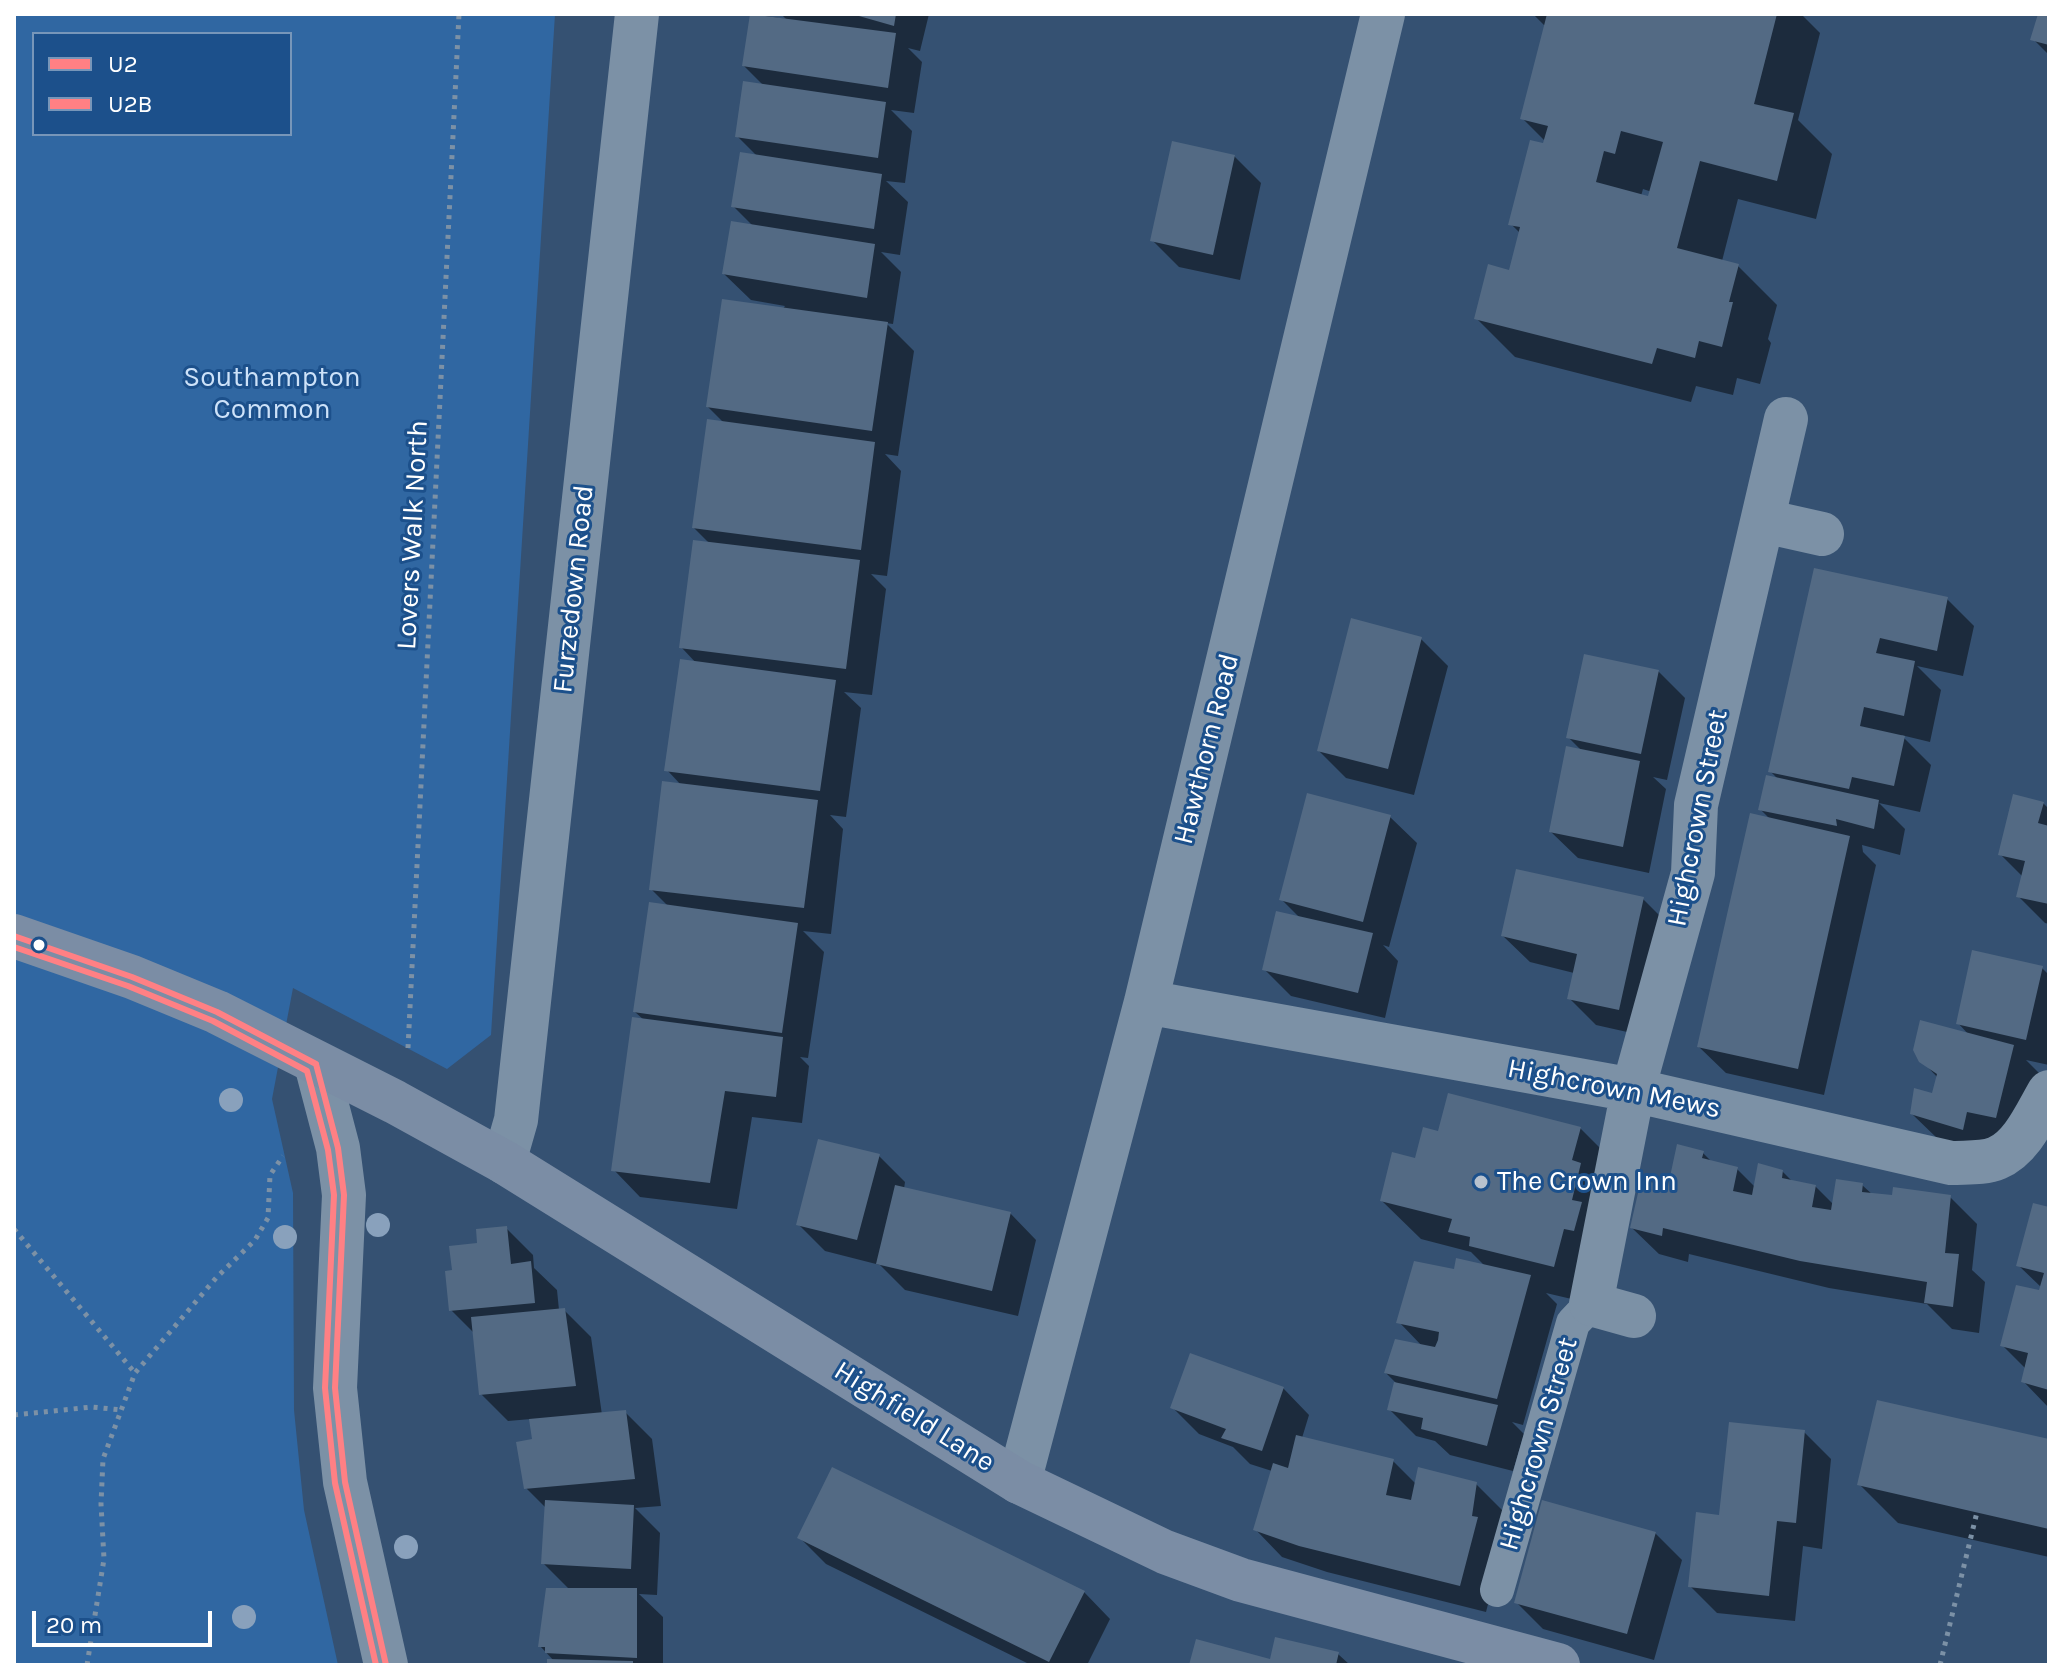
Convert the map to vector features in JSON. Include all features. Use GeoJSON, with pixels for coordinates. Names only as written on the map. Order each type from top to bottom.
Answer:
{"type":"FeatureCollection","features":[{"type":"Feature","properties":{"kind":"main road","name":"Highfield Lane"},"geometry":{"type":"LineString","coordinates":[[14,936],[132,977],[217,1012],[395,1102],[504,1162],[1019,1482],[1165,1552],[1241,1580],[1558,1665]]}},
{"type":"Feature","properties":{"kind":"street","name":"Furzedown Road"},"geometry":{"type":"LineString","coordinates":[[504,1162],[516,1120],[637,14]]}},
{"type":"Feature","properties":{"kind":"street","name":"Hawthorn Road"},"geometry":{"type":"LineString","coordinates":[[1019,1482],[1146,1002],[1383,14]]}},
{"type":"Feature","properties":{"kind":"street","name":"Highcrown Street"},"geometry":{"type":"LineString","coordinates":[[1634,1316],[1591,1304],[1633,1090],[1693,873],[1696,805],[1786,419]]}},
{"type":"Feature","properties":{"kind":"street"},"geometry":{"type":"LineString","coordinates":[[1764,521],[1822,534]]}},
{"type":"Feature","properties":{"kind":"street","name":"Highcrown Mews"},"geometry":{"type":"LineString","coordinates":[[1146,1002],[1633,1090],[1951,1163],[1999,1158],[2019,1141],[2049,1092]]}},
{"type":"Feature","properties":{"kind":"street"},"geometry":{"type":"LineString","coordinates":[[316,1064],[338,1148],[344,1195],[335,1388],[345,1482],[386,1665]]}},
{"type":"Feature","properties":{"kind":"lane","name":"Highcrown Street"},"geometry":{"type":"LineString","coordinates":[[1497,1590],[1573,1323],[1591,1304]]}},
{"type":"Feature","properties":{"kind":"path","name":"Lovers Walk North"},"geometry":{"type":"LineString","coordinates":[[407,1057],[459,14]]}},
{"type":"Feature","properties":{"kind":"path"},"geometry":{"type":"LineString","coordinates":[[87,1665],[104,1559],[101,1504],[103,1459],[135,1373],[216,1278],[255,1240],[268,1218],[270,1175],[288,1151]]}},
{"type":"Feature","properties":{"kind":"path"},"geometry":{"type":"LineString","coordinates":[[14,1229],[135,1373]]}},
{"type":"Feature","properties":{"kind":"path"},"geometry":{"type":"LineString","coordinates":[[14,1415],[92,1407],[122,1410]]}},
{"type":"Feature","properties":{"kind":"path"},"geometry":{"type":"LineString","coordinates":[[1940,1665],[1977,1512]]}},
{"type":"Feature","properties":{"kind":"green space","name":"Southampton Common"},"geometry":{"type":"Polygon","coordinates":[[[14,14],[555,14],[491,1035],[447,1069],[293,988],[272,1099],[293,1193],[294,1410],[304,1510],[338,1665],[14,1665],[14,14]]]}},
{"type":"Feature","properties":{"kind":"building"},"geometry":{"type":"Polygon","coordinates":[[[750,14],[896,33],[888,88],[742,66],[750,14]]]}},
{"type":"Feature","properties":{"kind":"building"},"geometry":{"type":"Polygon","coordinates":[[[852,14],[896,14],[894,26],[852,14]]]}},
{"type":"Feature","properties":{"kind":"building"},"geometry":{"type":"Polygon","coordinates":[[[1547,14],[1777,14],[1754,104],[1794,113],[1777,181],[1700,161],[1677,248],[1739,264],[1722,347],[1699,341],[1695,358],[1657,348],[1652,364],[1474,319],[1488,264],[1509,270],[1520,227],[1508,225],[1530,140],[1543,143],[1548,126],[1520,119],[1547,14]],[[1621,131],[1615,154],[1604,151],[1596,182],[1648,196],[1663,142],[1621,131]]]}},
{"type":"Feature","properties":{"kind":"building"},"geometry":{"type":"Polygon","coordinates":[[[2038,14],[2049,14],[2049,45],[2030,40],[2038,14]]]}},
{"type":"Feature","properties":{"kind":"building"},"geometry":{"type":"Polygon","coordinates":[[[743,81],[886,102],[878,158],[735,137],[743,81]]]}},
{"type":"Feature","properties":{"kind":"building"},"geometry":{"type":"Polygon","coordinates":[[[1172,141],[1235,155],[1213,255],[1150,241],[1172,141]]]}},
{"type":"Feature","properties":{"kind":"building"},"geometry":{"type":"Polygon","coordinates":[[[740,152],[882,174],[874,229],[731,207],[740,152]]]}},
{"type":"Feature","properties":{"kind":"building"},"geometry":{"type":"Polygon","coordinates":[[[731,221],[875,244],[867,298],[722,274],[731,221]]]}},
{"type":"Feature","properties":{"kind":"building"},"geometry":{"type":"Polygon","coordinates":[[[722,299],[888,322],[872,431],[706,407],[722,299]]]}},
{"type":"Feature","properties":{"kind":"building"},"geometry":{"type":"Polygon","coordinates":[[[707,419],[875,442],[861,550],[692,528],[707,419]]]}},
{"type":"Feature","properties":{"kind":"building"},"geometry":{"type":"Polygon","coordinates":[[[693,540],[860,560],[846,669],[679,648],[693,540]]]}},
{"type":"Feature","properties":{"kind":"building"},"geometry":{"type":"Polygon","coordinates":[[[1814,568],[1948,597],[1937,651],[1880,638],[1876,653],[1915,661],[1904,716],[1864,707],[1860,726],[1905,736],[1894,786],[1852,777],[1849,789],[1768,772],[1814,568]]]}},
{"type":"Feature","properties":{"kind":"building"},"geometry":{"type":"Polygon","coordinates":[[[1351,618],[1422,637],[1388,769],[1317,751],[1351,618]]]}},
{"type":"Feature","properties":{"kind":"building"},"geometry":{"type":"Polygon","coordinates":[[[1584,654],[1659,670],[1641,754],[1566,738],[1584,654]]]}},
{"type":"Feature","properties":{"kind":"building"},"geometry":{"type":"Polygon","coordinates":[[[680,659],[836,680],[820,791],[664,771],[680,659]]]}},
{"type":"Feature","properties":{"kind":"building"},"geometry":{"type":"Polygon","coordinates":[[[1566,746],[1640,761],[1623,847],[1549,832],[1566,746]]]}},
{"type":"Feature","properties":{"kind":"building"},"geometry":{"type":"Polygon","coordinates":[[[1766,775],[1879,800],[1874,829],[1836,819],[1837,826],[1758,810],[1766,775]]]}},
{"type":"Feature","properties":{"kind":"building"},"geometry":{"type":"Polygon","coordinates":[[[662,781],[818,800],[804,908],[649,890],[662,781]]]}},
{"type":"Feature","properties":{"kind":"building"},"geometry":{"type":"Polygon","coordinates":[[[1307,793],[1391,815],[1363,922],[1279,900],[1307,793]]]}},
{"type":"Feature","properties":{"kind":"building"},"geometry":{"type":"Polygon","coordinates":[[[2013,794],[2044,802],[2038,823],[2049,826],[2049,904],[2016,897],[2025,861],[1998,855],[2013,794]]]}},
{"type":"Feature","properties":{"kind":"building"},"geometry":{"type":"Polygon","coordinates":[[[1750,813],[1850,836],[1798,1069],[1697,1047],[1750,813]]]}},
{"type":"Feature","properties":{"kind":"building"},"geometry":{"type":"Polygon","coordinates":[[[1516,869],[1644,897],[1619,1010],[1567,999],[1577,954],[1501,936],[1516,869]]]}},
{"type":"Feature","properties":{"kind":"building"},"geometry":{"type":"Polygon","coordinates":[[[649,902],[798,923],[782,1033],[633,1012],[649,902]]]}},
{"type":"Feature","properties":{"kind":"building"},"geometry":{"type":"Polygon","coordinates":[[[1276,911],[1373,933],[1358,993],[1262,970],[1276,911]]]}},
{"type":"Feature","properties":{"kind":"building"},"geometry":{"type":"Polygon","coordinates":[[[1972,950],[2043,966],[2026,1040],[1956,1024],[1972,950]]]}},
{"type":"Feature","properties":{"kind":"building"},"geometry":{"type":"Polygon","coordinates":[[[632,1017],[783,1037],[776,1097],[725,1091],[710,1183],[611,1171],[632,1017]]]}},
{"type":"Feature","properties":{"kind":"building"},"geometry":{"type":"Polygon","coordinates":[[[1920,1020],[2014,1045],[1996,1118],[1967,1112],[1963,1130],[1910,1114],[1914,1088],[1932,1093],[1937,1074],[1919,1062],[1913,1050],[1920,1020]]]}},
{"type":"Feature","properties":{"kind":"building","name":"The Crown Inn"},"geometry":{"type":"Polygon","coordinates":[[[1448,1093],[1581,1127],[1572,1160],[1581,1163],[1572,1200],[1582,1202],[1574,1231],[1564,1229],[1554,1267],[1469,1246],[1470,1237],[1448,1232],[1452,1219],[1380,1201],[1392,1152],[1415,1158],[1423,1127],[1438,1131],[1448,1093]]]}},
{"type":"Feature","properties":{"kind":"building"},"geometry":{"type":"Polygon","coordinates":[[[818,1139],[880,1154],[857,1240],[796,1225],[818,1139]]]}},
{"type":"Feature","properties":{"kind":"building"},"geometry":{"type":"Polygon","coordinates":[[[1677,1144],[1704,1151],[1702,1158],[1738,1167],[1733,1191],[1752,1195],[1758,1163],[1783,1170],[1782,1178],[1816,1185],[1812,1207],[1831,1210],[1836,1179],[1863,1183],[1862,1192],[1892,1195],[1893,1187],[1951,1195],[1945,1253],[1959,1254],[1953,1307],[1924,1303],[1927,1282],[1800,1261],[1663,1228],[1662,1236],[1630,1228],[1641,1180],[1668,1186],[1677,1144]]]}},
{"type":"Feature","properties":{"kind":"building"},"geometry":{"type":"Polygon","coordinates":[[[895,1185],[1011,1212],[992,1291],[876,1264],[895,1185]]]}},
{"type":"Feature","properties":{"kind":"building"},"geometry":{"type":"Polygon","coordinates":[[[2033,1203],[2049,1207],[2049,1390],[2021,1382],[2028,1353],[2000,1346],[2016,1285],[2039,1290],[2044,1273],[2016,1266],[2033,1203]]]}},
{"type":"Feature","properties":{"kind":"building"},"geometry":{"type":"Polygon","coordinates":[[[507,1226],[511,1264],[531,1261],[535,1303],[449,1311],[445,1271],[452,1270],[449,1246],[477,1243],[476,1229],[507,1226]]]}},
{"type":"Feature","properties":{"kind":"building"},"geometry":{"type":"Polygon","coordinates":[[[1456,1258],[1531,1275],[1497,1399],[1384,1373],[1395,1339],[1435,1347],[1438,1340],[1439,1332],[1396,1323],[1414,1261],[1454,1269],[1456,1258]]]}},
{"type":"Feature","properties":{"kind":"building"},"geometry":{"type":"Polygon","coordinates":[[[565,1308],[576,1386],[479,1395],[471,1317],[565,1308]]]}},
{"type":"Feature","properties":{"kind":"building"},"geometry":{"type":"Polygon","coordinates":[[[1190,1353],[1284,1387],[1262,1451],[1221,1438],[1226,1429],[1170,1408],[1190,1353]]]}},
{"type":"Feature","properties":{"kind":"building"},"geometry":{"type":"Polygon","coordinates":[[[1394,1382],[1498,1405],[1487,1446],[1421,1429],[1423,1418],[1387,1410],[1394,1382]]]}},
{"type":"Feature","properties":{"kind":"building"},"geometry":{"type":"Polygon","coordinates":[[[1877,1400],[2049,1439],[2049,1529],[1857,1485],[1877,1400]]]}},
{"type":"Feature","properties":{"kind":"building"},"geometry":{"type":"Polygon","coordinates":[[[626,1410],[635,1479],[524,1489],[516,1442],[532,1439],[529,1419],[626,1410]]]}},
{"type":"Feature","properties":{"kind":"building"},"geometry":{"type":"Polygon","coordinates":[[[1729,1422],[1805,1430],[1796,1523],[1777,1521],[1769,1596],[1688,1587],[1696,1512],[1719,1515],[1729,1422]]]}},
{"type":"Feature","properties":{"kind":"building"},"geometry":{"type":"Polygon","coordinates":[[[1296,1435],[1394,1459],[1386,1495],[1411,1500],[1418,1467],[1477,1482],[1472,1516],[1478,1517],[1460,1586],[1299,1546],[1253,1530],[1273,1463],[1288,1468],[1296,1435]]]}},
{"type":"Feature","properties":{"kind":"building"},"geometry":{"type":"Polygon","coordinates":[[[832,1467],[1085,1591],[1049,1662],[797,1538],[832,1467]]]}},
{"type":"Feature","properties":{"kind":"building"},"geometry":{"type":"Polygon","coordinates":[[[545,1500],[634,1505],[631,1569],[541,1564],[545,1500]]]}},
{"type":"Feature","properties":{"kind":"building"},"geometry":{"type":"Polygon","coordinates":[[[1542,1500],[1656,1532],[1627,1634],[1514,1603],[1542,1500]]]}},
{"type":"Feature","properties":{"kind":"building"},"geometry":{"type":"Polygon","coordinates":[[[546,1588],[637,1588],[637,1658],[545,1653],[545,1647],[538,1647],[546,1588]]]}},
{"type":"Feature","properties":{"kind":"building"},"geometry":{"type":"Polygon","coordinates":[[[1275,1637],[1339,1652],[1336,1665],[1189,1665],[1196,1639],[1270,1659],[1275,1637]]]}},
{"type":"Feature","properties":{"kind":"building"},"geometry":{"type":"Polygon","coordinates":[[[547,1659],[633,1661],[633,1665],[547,1665],[547,1659]]]}},
{"type":"Feature","properties":{"kind":"transit line","name":"U2"},"geometry":{"type":"LineString","coordinates":[[14,936],[132,977],[217,1012],[316,1064]]}},
{"type":"Feature","properties":{"kind":"transit line","name":"U2B"},"geometry":{"type":"LineString","coordinates":[[14,947],[128,986],[213,1021],[307,1071],[328,1150],[334,1195],[325,1388],[335,1483],[376,1665]]}},
{"type":"Feature","properties":{"kind":"transit line","name":"U2"},"geometry":{"type":"LineString","coordinates":[[316,1064],[338,1148],[344,1195],[335,1388],[345,1482],[386,1665]]}},
{"type":"Feature","properties":{"kind":"place","name":"The Crown Inn"},"geometry":{"type":"Point","coordinates":[1481,1182]}}]}
